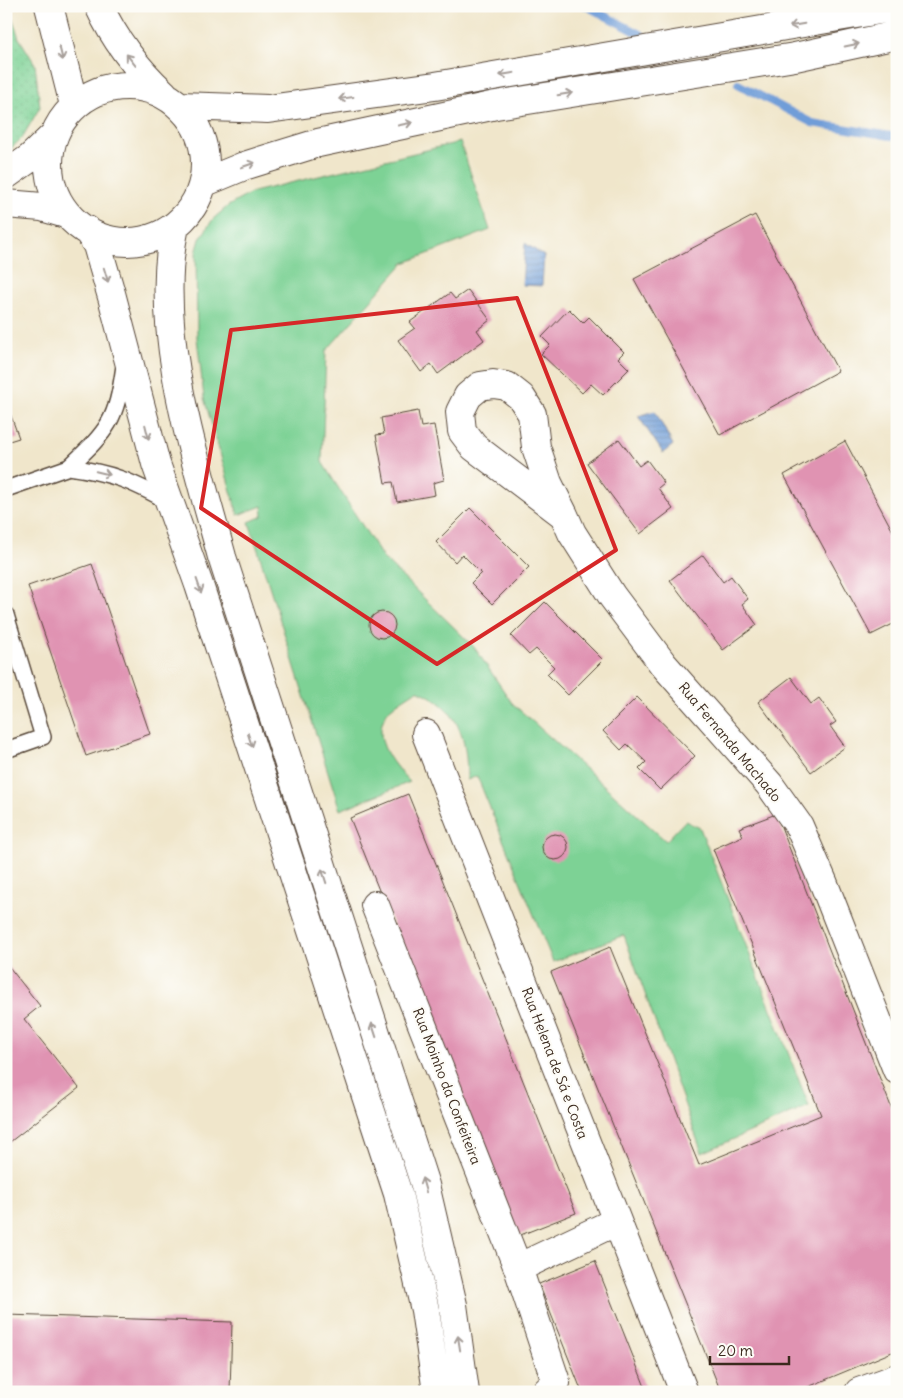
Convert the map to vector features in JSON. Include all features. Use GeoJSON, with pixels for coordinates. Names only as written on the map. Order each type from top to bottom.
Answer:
{"type":"FeatureCollection","features":[{"type":"Feature","properties":{"kind":"street"},"geometry":{"type":"LineString","coordinates":[[49,6],[74,105]]}},
{"type":"Feature","properties":{"kind":"street"},"geometry":{"type":"LineString","coordinates":[[6,204],[42,207],[66,214],[95,236],[121,243],[150,239],[175,226],[192,208],[203,183],[206,162],[200,135],[189,116],[142,74],[126,54],[109,27],[99,6]]}},
{"type":"Feature","properties":{"kind":"street"},"geometry":{"type":"LineString","coordinates":[[66,214],[52,190],[48,156],[57,127],[74,105],[98,90],[124,85],[152,89],[172,100],[268,110],[435,86],[897,7]]}},
{"type":"Feature","properties":{"kind":"street"},"geometry":{"type":"LineString","coordinates":[[203,183],[244,166],[318,143],[496,105],[794,57],[897,35]]}},
{"type":"Feature","properties":{"kind":"street"},"geometry":{"type":"LineString","coordinates":[[6,175],[30,158],[54,135]]}},
{"type":"Feature","properties":{"kind":"street"},"geometry":{"type":"LineString","coordinates":[[175,226],[170,261],[173,348],[193,454],[228,576],[425,1185],[452,1305],[465,1392]]}},
{"type":"Feature","properties":{"kind":"street"},"geometry":{"type":"LineString","coordinates":[[87,230],[97,245],[156,464],[200,585],[398,1194],[425,1310],[437,1392]]}},
{"type":"Feature","properties":{"kind":"street","name":"Rua Fernanda Machado"},"geometry":{"type":"LineString","coordinates":[[564,515],[519,479],[474,447],[462,431],[460,412],[468,396],[480,386],[493,384],[507,386],[521,397],[532,414],[536,447],[548,483],[564,515],[572,533],[602,581],[663,664],[768,784],[799,826],[824,884],[897,1070]]}},
{"type":"Feature","properties":{"kind":"street","name":"Rua Helena de Sá e Costa"},"geometry":{"type":"LineString","coordinates":[[426,734],[684,1392]]}},
{"type":"Feature","properties":{"kind":"street","name":"Rua Moinho da Confeiteira"},"geometry":{"type":"LineString","coordinates":[[376,905],[518,1268],[556,1382],[546,1392]]}},
{"type":"Feature","properties":{"kind":"street"},"geometry":{"type":"LineString","coordinates":[[518,1268],[617,1221]]}},
{"type":"Feature","properties":{"kind":"street"},"geometry":{"type":"LineString","coordinates":[[859,1392],[897,1378]]}},
{"type":"Feature","properties":{"kind":"lane"},"geometry":{"type":"LineString","coordinates":[[6,489],[69,467],[96,441],[111,421],[119,400],[126,350]]}},
{"type":"Feature","properties":{"kind":"lane"},"geometry":{"type":"LineString","coordinates":[[69,467],[102,472],[128,480],[169,502]]}},
{"type":"Feature","properties":{"kind":"lane"},"geometry":{"type":"LineString","coordinates":[[6,615],[44,737],[6,750]]}},
{"type":"Feature","properties":{"kind":"highlighted area"},"geometry":{"type":"Polygon","coordinates":[[[517,298],[616,550],[437,664],[201,508],[231,330],[517,298]]]}},
{"type":"Feature","properties":{"kind":"green space"},"geometry":{"type":"Polygon","coordinates":[[[11,14],[19,38],[35,64],[40,107],[22,138],[6,153],[6,22],[11,14]]]}},
{"type":"Feature","properties":{"kind":"green space"},"geometry":{"type":"Polygon","coordinates":[[[460,142],[490,230],[404,263],[326,351],[322,462],[383,558],[474,647],[512,703],[666,841],[685,821],[700,828],[809,1106],[702,1153],[624,935],[553,962],[477,776],[467,780],[467,765],[462,737],[458,726],[443,706],[417,690],[391,708],[384,718],[381,727],[381,737],[389,757],[410,782],[340,810],[249,522],[263,516],[262,506],[238,515],[204,398],[197,338],[196,253],[200,239],[213,219],[228,206],[253,192],[460,142]]]}},
{"type":"Feature","properties":{"kind":"water"},"geometry":{"type":"Polygon","coordinates":[[[525,243],[544,256],[542,286],[522,285],[525,243]]]}},
{"type":"Feature","properties":{"kind":"water"},"geometry":{"type":"Polygon","coordinates":[[[655,411],[673,445],[663,453],[638,416],[655,411]]]}},
{"type":"Feature","properties":{"kind":"building"},"geometry":{"type":"Polygon","coordinates":[[[755,215],[838,371],[720,435],[634,279],[755,215]]]}},
{"type":"Feature","properties":{"kind":"building"},"geometry":{"type":"Polygon","coordinates":[[[468,290],[490,320],[477,330],[484,340],[438,374],[431,364],[421,372],[398,340],[415,328],[410,322],[450,293],[455,299],[468,290]]]}},
{"type":"Feature","properties":{"kind":"building"},"geometry":{"type":"Polygon","coordinates":[[[569,309],[583,323],[589,317],[624,352],[618,358],[629,369],[603,395],[591,384],[582,393],[541,354],[550,345],[542,337],[569,309]]]}},
{"type":"Feature","properties":{"kind":"building"},"geometry":{"type":"Polygon","coordinates":[[[6,402],[19,438],[6,442],[6,402]]]}},
{"type":"Feature","properties":{"kind":"building"},"geometry":{"type":"Polygon","coordinates":[[[418,411],[421,427],[434,425],[444,480],[433,483],[435,495],[397,502],[393,482],[385,483],[376,435],[384,434],[381,418],[418,411]]]}},
{"type":"Feature","properties":{"kind":"building"},"geometry":{"type":"Polygon","coordinates":[[[619,439],[639,466],[647,460],[664,483],[658,488],[673,509],[640,534],[587,463],[619,439]]]}},
{"type":"Feature","properties":{"kind":"building"},"geometry":{"type":"Polygon","coordinates":[[[845,441],[897,539],[897,622],[871,635],[784,475],[845,441]]]}},
{"type":"Feature","properties":{"kind":"building"},"geometry":{"type":"Polygon","coordinates":[[[470,508],[529,567],[492,604],[471,583],[481,573],[462,554],[455,562],[436,542],[470,508]]]}},
{"type":"Feature","properties":{"kind":"building"},"geometry":{"type":"Polygon","coordinates":[[[703,555],[723,582],[731,576],[748,599],[742,604],[757,625],[723,650],[670,580],[703,555]]]}},
{"type":"Feature","properties":{"kind":"building"},"geometry":{"type":"Polygon","coordinates":[[[92,564],[150,734],[86,756],[28,586],[92,564]]]}},
{"type":"Feature","properties":{"kind":"building"},"geometry":{"type":"Polygon","coordinates":[[[545,602],[603,660],[568,695],[547,674],[554,667],[536,649],[529,655],[511,636],[545,602]]]}},
{"type":"Feature","properties":{"kind":"building"},"geometry":{"type":"Polygon","coordinates":[[[382,612],[391,616],[395,625],[391,634],[382,638],[373,634],[369,625],[373,616],[382,612]]]}},
{"type":"Feature","properties":{"kind":"building"},"geometry":{"type":"Polygon","coordinates":[[[791,677],[811,704],[819,698],[836,722],[830,726],[845,747],[811,772],[758,702],[791,677]]]}},
{"type":"Feature","properties":{"kind":"building"},"geometry":{"type":"Polygon","coordinates":[[[637,697],[695,756],[660,790],[639,769],[646,762],[627,744],[621,750],[603,731],[637,697]]]}},
{"type":"Feature","properties":{"kind":"building"},"geometry":{"type":"Polygon","coordinates":[[[408,794],[576,1213],[518,1236],[350,818],[408,794]]]}},
{"type":"Feature","properties":{"kind":"building"},"geometry":{"type":"Polygon","coordinates":[[[776,814],[897,1122],[897,1350],[796,1392],[721,1392],[551,972],[610,947],[699,1165],[821,1115],[713,849],[743,836],[739,828],[776,814]]]}},
{"type":"Feature","properties":{"kind":"building"},"geometry":{"type":"Polygon","coordinates":[[[555,834],[564,838],[568,847],[564,856],[555,860],[546,856],[542,847],[546,838],[555,834]]]}},
{"type":"Feature","properties":{"kind":"building"},"geometry":{"type":"Polygon","coordinates":[[[6,963],[40,1006],[24,1019],[79,1088],[6,1145],[6,963]]]}},
{"type":"Feature","properties":{"kind":"building"},"geometry":{"type":"Polygon","coordinates":[[[595,1261],[647,1392],[582,1392],[539,1284],[595,1261]]]}},
{"type":"Feature","properties":{"kind":"building"},"geometry":{"type":"Polygon","coordinates":[[[6,1315],[232,1322],[230,1392],[6,1392],[6,1315]]]}},
{"type":"Feature","properties":{"kind":"waterway"},"geometry":{"type":"LineString","coordinates":[[586,6],[642,35]]}},
{"type":"Feature","properties":{"kind":"waterway"},"geometry":{"type":"LineString","coordinates":[[738,84],[812,123],[897,137]]}}]}
